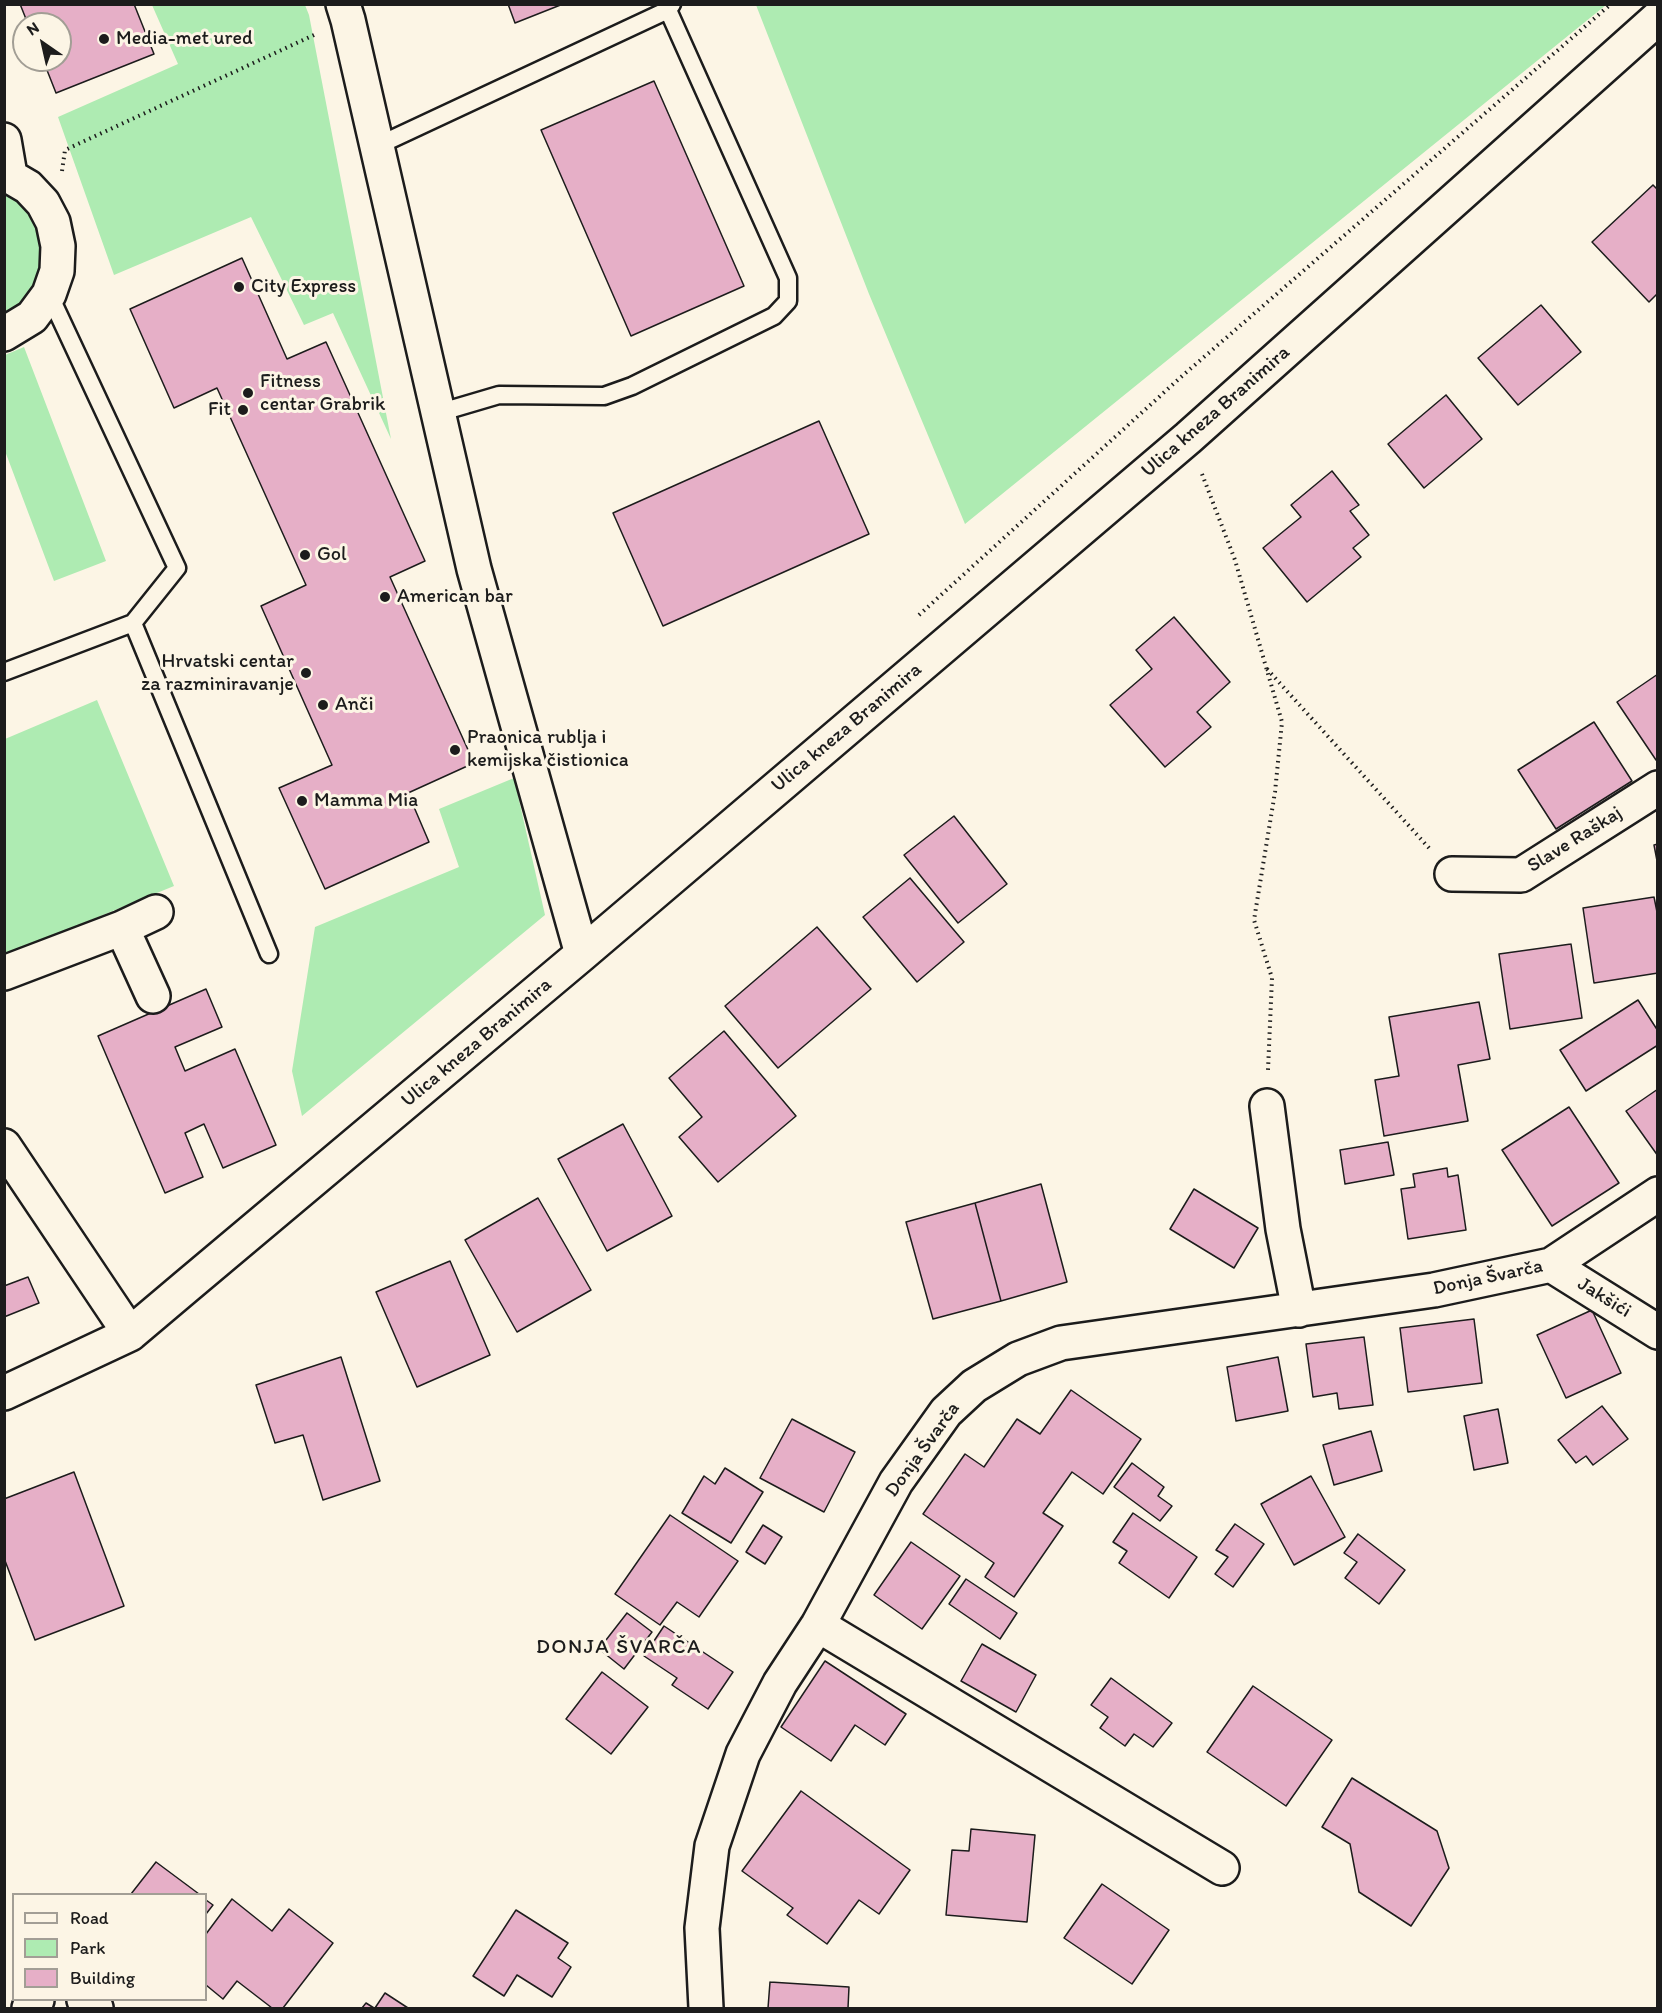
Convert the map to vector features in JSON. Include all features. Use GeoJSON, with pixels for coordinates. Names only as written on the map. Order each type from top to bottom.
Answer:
{"type":"FeatureCollection","features":[{"type":"Feature","properties":{"kind":"street"},"geometry":{"type":"LineString","coordinates":[[345,12],[474,569],[582,954]]}},
{"type":"Feature","properties":{"kind":"street","name":"Ulica kneza Branimira"},"geometry":{"type":"LineString","coordinates":[[4,1393],[130,1334],[582,954],[1188,438],[1658,18]]}},
{"type":"Feature","properties":{"kind":"street"},"geometry":{"type":"LineString","coordinates":[[4,140],[7,174],[28,187],[43,203],[53,222],[58,246],[57,271],[49,294],[32,317],[4,334]]}},
{"type":"Feature","properties":{"kind":"street","name":"Slave Raškaj"},"geometry":{"type":"LineString","coordinates":[[1452,874],[1521,874],[1658,788]]}},
{"type":"Feature","properties":{"kind":"street"},"geometry":{"type":"LineString","coordinates":[[4,973],[122,928],[156,912]]}},
{"type":"Feature","properties":{"kind":"street"},"geometry":{"type":"LineString","coordinates":[[122,928],[153,996]]}},
{"type":"Feature","properties":{"kind":"street"},"geometry":{"type":"LineString","coordinates":[[1267,1106],[1282,1229],[1299,1310]]}},
{"type":"Feature","properties":{"kind":"street"},"geometry":{"type":"LineString","coordinates":[[4,1146],[130,1334]]}},
{"type":"Feature","properties":{"kind":"street","name":"Donja Švarča"},"geometry":{"type":"LineString","coordinates":[[706,2008],[702,1928],[712,1846],[743,1754],[780,1683],[818,1625],[896,1482],[946,1412],[974,1386],[1018,1359],[1061,1343],[1434,1290],[1551,1265],[1658,1194]]}},
{"type":"Feature","properties":{"kind":"street","name":"Jakšići"},"geometry":{"type":"LineString","coordinates":[[1551,1265],[1658,1332]]}},
{"type":"Feature","properties":{"kind":"street"},"geometry":{"type":"LineString","coordinates":[[818,1625],[1222,1868]]}},
{"type":"Feature","properties":{"kind":"lane"},"geometry":{"type":"LineString","coordinates":[[377,146],[670,7],[788,278],[788,301],[774,316],[632,386],[604,396],[499,395],[438,413]]}},
{"type":"Feature","properties":{"kind":"lane"},"geometry":{"type":"LineString","coordinates":[[4,672],[133,623],[177,568],[49,294]]}},
{"type":"Feature","properties":{"kind":"lane"},"geometry":{"type":"LineString","coordinates":[[133,623],[268,954]]}},
{"type":"Feature","properties":{"kind":"path"},"geometry":{"type":"LineString","coordinates":[[918,617],[1181,377],[1611,4]]}},
{"type":"Feature","properties":{"kind":"path"},"geometry":{"type":"LineString","coordinates":[[53,222],[65,150],[345,12]]}},
{"type":"Feature","properties":{"kind":"path"},"geometry":{"type":"LineString","coordinates":[[1188,438],[1235,560],[1282,722],[1275,792],[1254,920],[1272,978],[1267,1106]]}},
{"type":"Feature","properties":{"kind":"path"},"geometry":{"type":"LineString","coordinates":[[1267,668],[1452,874]]}},
{"type":"Feature","properties":{"kind":"green space"},"geometry":{"type":"Polygon","coordinates":[[[152,5],[305,5],[309,15],[391,439],[333,313],[304,325],[251,217],[114,275],[58,117],[178,64],[152,5]]]}},
{"type":"Feature","properties":{"kind":"green space"},"geometry":{"type":"Polygon","coordinates":[[[756,5],[1606,5],[965,524],[869,294],[756,5]]]}},
{"type":"Feature","properties":{"kind":"green space"},"geometry":{"type":"Polygon","coordinates":[[[5,187],[31,210],[41,233],[43,257],[36,281],[22,301],[5,315],[5,187]]]}},
{"type":"Feature","properties":{"kind":"green space"},"geometry":{"type":"Polygon","coordinates":[[[24,347],[106,561],[54,581],[5,451],[5,355],[24,347]]]}},
{"type":"Feature","properties":{"kind":"green space"},"geometry":{"type":"Polygon","coordinates":[[[97,700],[174,886],[5,955],[5,739],[97,700]]]}},
{"type":"Feature","properties":{"kind":"green space"},"geometry":{"type":"Polygon","coordinates":[[[514,778],[545,915],[302,1116],[292,1071],[315,927],[459,867],[439,809],[514,778]]]}},
{"type":"Feature","properties":{"kind":"building","name":"Media-met ured"},"geometry":{"type":"Polygon","coordinates":[[[20,4],[134,4],[154,54],[56,93],[48,72],[72,72],[72,12],[23,12],[20,4]]]}},
{"type":"Feature","properties":{"kind":"building"},"geometry":{"type":"Polygon","coordinates":[[[508,4],[563,4],[515,23],[508,4]]]}},
{"type":"Feature","properties":{"kind":"building"},"geometry":{"type":"Polygon","coordinates":[[[654,81],[744,286],[631,336],[541,130],[654,81]]]}},
{"type":"Feature","properties":{"kind":"building"},"geometry":{"type":"Polygon","coordinates":[[[1653,185],[1658,190],[1658,293],[1649,302],[1592,242],[1653,185]]]}},
{"type":"Feature","properties":{"kind":"building"},"geometry":{"type":"Polygon","coordinates":[[[242,258],[287,359],[326,342],[425,561],[390,577],[474,763],[408,793],[429,842],[325,889],[279,788],[332,765],[261,606],[306,585],[217,388],[174,408],[130,309],[242,258]]]}},
{"type":"Feature","properties":{"kind":"building"},"geometry":{"type":"Polygon","coordinates":[[[1541,305],[1581,352],[1518,405],[1478,358],[1541,305]]]}},
{"type":"Feature","properties":{"kind":"building"},"geometry":{"type":"Polygon","coordinates":[[[1446,395],[1482,439],[1424,488],[1388,444],[1446,395]]]}},
{"type":"Feature","properties":{"kind":"building"},"geometry":{"type":"Polygon","coordinates":[[[819,421],[869,534],[663,626],[613,513],[819,421]]]}},
{"type":"Feature","properties":{"kind":"building"},"geometry":{"type":"Polygon","coordinates":[[[1332,471],[1359,505],[1350,511],[1369,535],[1353,548],[1361,557],[1307,602],[1263,548],[1301,517],[1291,505],[1332,471]]]}},
{"type":"Feature","properties":{"kind":"building"},"geometry":{"type":"Polygon","coordinates":[[[1174,617],[1230,682],[1197,712],[1211,727],[1165,767],[1110,705],[1152,669],[1136,650],[1174,617]]]}},
{"type":"Feature","properties":{"kind":"building"},"geometry":{"type":"Polygon","coordinates":[[[1658,674],[1658,759],[1656,760],[1617,702],[1658,674]]]}},
{"type":"Feature","properties":{"kind":"building"},"geometry":{"type":"Polygon","coordinates":[[[1594,722],[1632,781],[1556,829],[1518,770],[1594,722]]]}},
{"type":"Feature","properties":{"kind":"building"},"geometry":{"type":"Polygon","coordinates":[[[954,816],[1007,884],[958,923],[904,855],[954,816]]]}},
{"type":"Feature","properties":{"kind":"building"},"geometry":{"type":"Polygon","coordinates":[[[1658,844],[1658,866],[1654,845],[1658,844]]]}},
{"type":"Feature","properties":{"kind":"building"},"geometry":{"type":"Polygon","coordinates":[[[910,878],[964,942],[917,982],[863,917],[910,878]]]}},
{"type":"Feature","properties":{"kind":"building"},"geometry":{"type":"Polygon","coordinates":[[[1654,897],[1658,917],[1658,973],[1594,983],[1583,908],[1654,897]]]}},
{"type":"Feature","properties":{"kind":"building"},"geometry":{"type":"Polygon","coordinates":[[[817,927],[871,989],[778,1068],[725,1006],[817,927]]]}},
{"type":"Feature","properties":{"kind":"building"},"geometry":{"type":"Polygon","coordinates":[[[1571,944],[1582,1018],[1510,1029],[1499,954],[1571,944]]]}},
{"type":"Feature","properties":{"kind":"building"},"geometry":{"type":"Polygon","coordinates":[[[206,989],[222,1027],[175,1047],[185,1071],[235,1049],[276,1145],[223,1168],[204,1124],[185,1133],[203,1177],[165,1193],[98,1036],[206,989]]]}},
{"type":"Feature","properties":{"kind":"building"},"geometry":{"type":"Polygon","coordinates":[[[1638,1000],[1658,1031],[1658,1045],[1586,1091],[1560,1050],[1638,1000]]]}},
{"type":"Feature","properties":{"kind":"building"},"geometry":{"type":"Polygon","coordinates":[[[1479,1002],[1490,1059],[1458,1065],[1468,1121],[1384,1136],[1375,1080],[1399,1076],[1389,1017],[1479,1002]]]}},
{"type":"Feature","properties":{"kind":"building"},"geometry":{"type":"Polygon","coordinates":[[[724,1031],[796,1116],[718,1182],[679,1137],[702,1117],[669,1078],[724,1031]]]}},
{"type":"Feature","properties":{"kind":"building"},"geometry":{"type":"Polygon","coordinates":[[[1658,1089],[1658,1156],[1626,1111],[1658,1089]]]}},
{"type":"Feature","properties":{"kind":"building"},"geometry":{"type":"Polygon","coordinates":[[[1569,1107],[1619,1183],[1552,1226],[1502,1150],[1569,1107]]]}},
{"type":"Feature","properties":{"kind":"building"},"geometry":{"type":"Polygon","coordinates":[[[623,1124],[672,1216],[607,1251],[558,1159],[623,1124]]]}},
{"type":"Feature","properties":{"kind":"building"},"geometry":{"type":"Polygon","coordinates":[[[1388,1142],[1394,1175],[1345,1184],[1340,1150],[1388,1142]]]}},
{"type":"Feature","properties":{"kind":"building"},"geometry":{"type":"Polygon","coordinates":[[[1447,1168],[1448,1177],[1458,1175],[1466,1230],[1408,1239],[1401,1189],[1415,1187],[1413,1174],[1447,1168]]]}},
{"type":"Feature","properties":{"kind":"building"},"geometry":{"type":"Polygon","coordinates":[[[1041,1184],[1067,1282],[1001,1301],[975,1203],[1041,1184]]]}},
{"type":"Feature","properties":{"kind":"building"},"geometry":{"type":"Polygon","coordinates":[[[1194,1189],[1258,1228],[1234,1268],[1170,1229],[1194,1189]]]}},
{"type":"Feature","properties":{"kind":"building"},"geometry":{"type":"Polygon","coordinates":[[[538,1198],[591,1290],[517,1332],[465,1240],[538,1198]]]}},
{"type":"Feature","properties":{"kind":"building"},"geometry":{"type":"Polygon","coordinates":[[[975,1203],[1001,1301],[933,1319],[906,1222],[975,1203]]]}},
{"type":"Feature","properties":{"kind":"building"},"geometry":{"type":"Polygon","coordinates":[[[450,1261],[490,1355],[417,1387],[376,1292],[450,1261]]]}},
{"type":"Feature","properties":{"kind":"building"},"geometry":{"type":"Polygon","coordinates":[[[28,1277],[39,1303],[4,1317],[4,1286],[28,1277]]]}},
{"type":"Feature","properties":{"kind":"building"},"geometry":{"type":"Polygon","coordinates":[[[1592,1310],[1621,1373],[1566,1398],[1537,1335],[1592,1310]]]}},
{"type":"Feature","properties":{"kind":"building"},"geometry":{"type":"Polygon","coordinates":[[[1474,1319],[1482,1383],[1408,1392],[1400,1328],[1474,1319]]]}},
{"type":"Feature","properties":{"kind":"building"},"geometry":{"type":"Polygon","coordinates":[[[1364,1337],[1373,1405],[1339,1409],[1337,1393],[1313,1397],[1306,1344],[1364,1337]]]}},
{"type":"Feature","properties":{"kind":"building"},"geometry":{"type":"Polygon","coordinates":[[[341,1357],[380,1481],[323,1500],[303,1435],[275,1443],[256,1385],[341,1357]]]}},
{"type":"Feature","properties":{"kind":"building"},"geometry":{"type":"Polygon","coordinates":[[[1278,1357],[1288,1411],[1236,1421],[1227,1367],[1278,1357]]]}},
{"type":"Feature","properties":{"kind":"building"},"geometry":{"type":"Polygon","coordinates":[[[1071,1390],[1141,1439],[1103,1494],[1072,1472],[1043,1513],[1063,1526],[1014,1597],[985,1577],[994,1563],[923,1514],[965,1454],[984,1467],[1017,1419],[1040,1434],[1071,1390]]]}},
{"type":"Feature","properties":{"kind":"building"},"geometry":{"type":"Polygon","coordinates":[[[1602,1406],[1628,1439],[1593,1465],[1586,1456],[1576,1463],[1558,1440],[1602,1406]]]}},
{"type":"Feature","properties":{"kind":"building"},"geometry":{"type":"Polygon","coordinates":[[[1498,1409],[1508,1463],[1474,1470],[1464,1416],[1498,1409]]]}},
{"type":"Feature","properties":{"kind":"building"},"geometry":{"type":"Polygon","coordinates":[[[792,1419],[855,1452],[824,1512],[760,1478],[792,1419]]]}},
{"type":"Feature","properties":{"kind":"building"},"geometry":{"type":"Polygon","coordinates":[[[1371,1431],[1382,1471],[1334,1485],[1323,1445],[1371,1431]]]}},
{"type":"Feature","properties":{"kind":"building"},"geometry":{"type":"Polygon","coordinates":[[[1132,1463],[1164,1487],[1158,1496],[1172,1506],[1160,1521],[1114,1487],[1132,1463]]]}},
{"type":"Feature","properties":{"kind":"building"},"geometry":{"type":"Polygon","coordinates":[[[725,1468],[763,1492],[731,1543],[682,1513],[704,1476],[715,1484],[725,1468]]]}},
{"type":"Feature","properties":{"kind":"building"},"geometry":{"type":"Polygon","coordinates":[[[74,1472],[124,1606],[35,1640],[4,1558],[4,1499],[74,1472]]]}},
{"type":"Feature","properties":{"kind":"building"},"geometry":{"type":"Polygon","coordinates":[[[1311,1476],[1345,1537],[1294,1565],[1261,1504],[1311,1476]]]}},
{"type":"Feature","properties":{"kind":"building"},"geometry":{"type":"Polygon","coordinates":[[[1133,1513],[1197,1557],[1169,1598],[1119,1563],[1127,1551],[1113,1542],[1133,1513]]]}},
{"type":"Feature","properties":{"kind":"building"},"geometry":{"type":"Polygon","coordinates":[[[670,1515],[738,1561],[699,1617],[677,1602],[660,1625],[615,1594],[670,1515]]]}},
{"type":"Feature","properties":{"kind":"building"},"geometry":{"type":"Polygon","coordinates":[[[1235,1524],[1264,1544],[1233,1587],[1215,1574],[1228,1557],[1216,1550],[1235,1524]]]}},
{"type":"Feature","properties":{"kind":"building"},"geometry":{"type":"Polygon","coordinates":[[[763,1525],[782,1537],[765,1564],[746,1552],[763,1525]]]}},
{"type":"Feature","properties":{"kind":"building"},"geometry":{"type":"Polygon","coordinates":[[[1358,1534],[1405,1570],[1379,1604],[1345,1578],[1357,1562],[1344,1553],[1358,1534]]]}},
{"type":"Feature","properties":{"kind":"building"},"geometry":{"type":"Polygon","coordinates":[[[911,1542],[960,1576],[922,1629],[874,1595],[911,1542]]]}},
{"type":"Feature","properties":{"kind":"building"},"geometry":{"type":"Polygon","coordinates":[[[966,1579],[1017,1613],[1000,1639],[949,1604],[966,1579]]]}},
{"type":"Feature","properties":{"kind":"building"},"geometry":{"type":"Polygon","coordinates":[[[627,1613],[652,1632],[624,1669],[599,1649],[627,1613]]]}},
{"type":"Feature","properties":{"kind":"building"},"geometry":{"type":"Polygon","coordinates":[[[664,1626],[733,1672],[708,1709],[672,1685],[677,1678],[644,1656],[664,1626]]]}},
{"type":"Feature","properties":{"kind":"building"},"geometry":{"type":"Polygon","coordinates":[[[982,1644],[1036,1675],[1016,1712],[961,1681],[982,1644]]]}},
{"type":"Feature","properties":{"kind":"building"},"geometry":{"type":"Polygon","coordinates":[[[825,1661],[906,1714],[885,1745],[855,1725],[831,1761],[781,1727],[825,1661]]]}},
{"type":"Feature","properties":{"kind":"building"},"geometry":{"type":"Polygon","coordinates":[[[602,1672],[648,1707],[611,1754],[566,1719],[602,1672]]]}},
{"type":"Feature","properties":{"kind":"building"},"geometry":{"type":"Polygon","coordinates":[[[1111,1678],[1172,1723],[1153,1747],[1134,1734],[1125,1746],[1100,1728],[1108,1717],[1091,1705],[1111,1678]]]}},
{"type":"Feature","properties":{"kind":"building"},"geometry":{"type":"Polygon","coordinates":[[[1253,1686],[1332,1740],[1286,1806],[1207,1752],[1253,1686]]]}},
{"type":"Feature","properties":{"kind":"building"},"geometry":{"type":"Polygon","coordinates":[[[1352,1778],[1437,1831],[1449,1868],[1411,1926],[1359,1892],[1350,1844],[1322,1827],[1352,1778]]]}},
{"type":"Feature","properties":{"kind":"building"},"geometry":{"type":"Polygon","coordinates":[[[801,1791],[910,1870],[879,1914],[859,1900],[827,1944],[787,1915],[793,1908],[742,1871],[801,1791]]]}},
{"type":"Feature","properties":{"kind":"building"},"geometry":{"type":"Polygon","coordinates":[[[971,1829],[1035,1835],[1027,1922],[946,1915],[952,1850],[969,1851],[971,1829]]]}},
{"type":"Feature","properties":{"kind":"building"},"geometry":{"type":"Polygon","coordinates":[[[156,1862],[198,1893],[132,1893],[156,1862]]]}},
{"type":"Feature","properties":{"kind":"building"},"geometry":{"type":"Polygon","coordinates":[[[1102,1884],[1169,1930],[1132,1984],[1064,1938],[1102,1884]]]}},
{"type":"Feature","properties":{"kind":"building"},"geometry":{"type":"Polygon","coordinates":[[[232,1899],[272,1931],[289,1909],[333,1943],[283,2008],[272,2008],[237,1981],[223,1999],[207,1986],[207,1933],[232,1899]]]}},
{"type":"Feature","properties":{"kind":"building"},"geometry":{"type":"Polygon","coordinates":[[[207,1901],[213,1905],[207,1913],[207,1901]]]}},
{"type":"Feature","properties":{"kind":"building"},"geometry":{"type":"Polygon","coordinates":[[[516,1910],[568,1943],[558,1958],[571,1967],[552,1997],[517,1975],[504,1996],[473,1976],[516,1910]]]}},
{"type":"Feature","properties":{"kind":"building"},"geometry":{"type":"Polygon","coordinates":[[[770,1982],[849,1987],[848,2008],[768,2008],[770,1982]]]}},
{"type":"Feature","properties":{"kind":"building"},"geometry":{"type":"Polygon","coordinates":[[[385,1993],[408,2008],[375,2008],[385,1993]]]}},
{"type":"Feature","properties":{"kind":"building"},"geometry":{"type":"Polygon","coordinates":[[[366,2003],[374,2008],[362,2008],[366,2003]]]}},
{"type":"Feature","properties":{"kind":"place","name":"Media-met ured"},"geometry":{"type":"Point","coordinates":[104,39]}},
{"type":"Feature","properties":{"kind":"place","name":"City Express"},"geometry":{"type":"Point","coordinates":[239,287]}},
{"type":"Feature","properties":{"kind":"place","name":"Fitness centar Grabrik"},"geometry":{"type":"Point","coordinates":[248,393]}},
{"type":"Feature","properties":{"kind":"place","name":"Fit"},"geometry":{"type":"Point","coordinates":[243,410]}},
{"type":"Feature","properties":{"kind":"place","name":"Gol"},"geometry":{"type":"Point","coordinates":[305,555]}},
{"type":"Feature","properties":{"kind":"place","name":"American bar"},"geometry":{"type":"Point","coordinates":[385,597]}},
{"type":"Feature","properties":{"kind":"place","name":"Hrvatski centar za razminiravanje"},"geometry":{"type":"Point","coordinates":[306,673]}},
{"type":"Feature","properties":{"kind":"place","name":"Anči"},"geometry":{"type":"Point","coordinates":[323,705]}},
{"type":"Feature","properties":{"kind":"place","name":"Praonica rublja i kemijska čistionica"},"geometry":{"type":"Point","coordinates":[455,750]}},
{"type":"Feature","properties":{"kind":"place","name":"Mamma Mia"},"geometry":{"type":"Point","coordinates":[302,801]}},
{"type":"Feature","properties":{"kind":"district","name":"DONJA ŠVARČA"},"geometry":{"type":"Point","coordinates":[619,1648]}}]}
